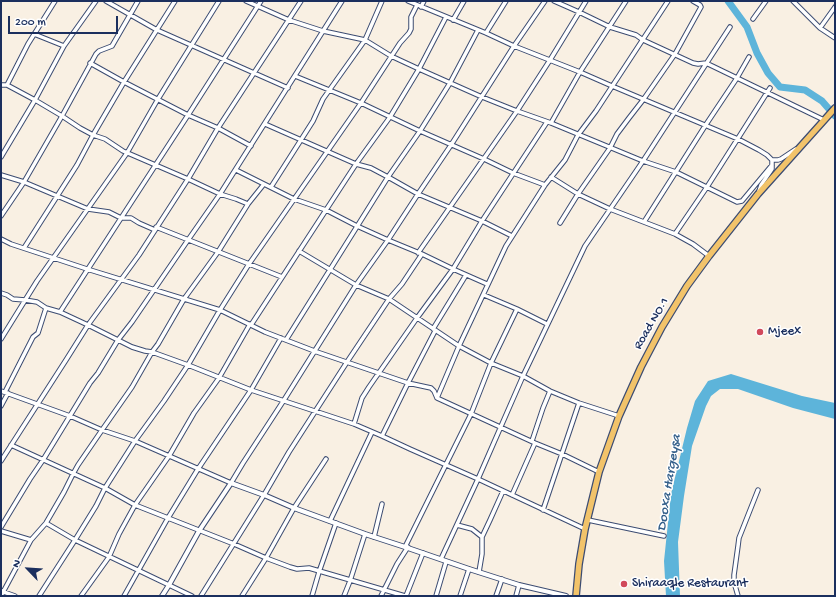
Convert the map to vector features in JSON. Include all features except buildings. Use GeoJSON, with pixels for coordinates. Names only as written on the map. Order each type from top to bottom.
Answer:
{"type":"FeatureCollection","features":[{"type":"Feature","properties":{"kind":"highway","name":"Road NO.1"},"geometry":{"type":"LineString","coordinates":[[576,596],[579,564],[585,529],[599,472],[619,416],[641,367],[687,286],[709,256],[758,194],[835,108]]}},
{"type":"Feature","properties":{"kind":"street"},"geometry":{"type":"LineString","coordinates":[[7,85],[25,49],[55,1]]}},
{"type":"Feature","properties":{"kind":"street"},"geometry":{"type":"LineString","coordinates":[[1,157],[35,100],[64,46],[96,1]]}},
{"type":"Feature","properties":{"kind":"street"},"geometry":{"type":"LineString","coordinates":[[106,1],[157,30],[288,88]]}},
{"type":"Feature","properties":{"kind":"street"},"geometry":{"type":"LineString","coordinates":[[1,216],[24,182],[62,116],[90,63],[99,51],[112,46],[138,1]]}},
{"type":"Feature","properties":{"kind":"street"},"geometry":{"type":"LineString","coordinates":[[24,248],[77,165],[124,82],[176,1]]}},
{"type":"Feature","properties":{"kind":"street"},"geometry":{"type":"LineString","coordinates":[[1,339],[54,258],[127,153],[158,99],[219,1]]}},
{"type":"Feature","properties":{"kind":"street"},"geometry":{"type":"LineString","coordinates":[[246,1],[289,20],[323,31],[365,40],[391,56],[419,70],[610,148],[676,172],[737,202],[742,201],[772,165]]}},
{"type":"Feature","properties":{"kind":"street"},"geometry":{"type":"LineString","coordinates":[[60,312],[261,1]]}},
{"type":"Feature","properties":{"kind":"street"},"geometry":{"type":"LineString","coordinates":[[1,461],[88,325],[139,256],[188,179],[218,128],[301,1]]}},
{"type":"Feature","properties":{"kind":"street"},"geometry":{"type":"LineString","coordinates":[[1,527],[90,383],[98,373],[118,340],[132,322],[236,170],[342,1]]}},
{"type":"Feature","properties":{"kind":"street"},"geometry":{"type":"LineString","coordinates":[[271,187],[301,140],[323,99],[365,40],[382,1]]}},
{"type":"Feature","properties":{"kind":"street"},"geometry":{"type":"LineString","coordinates":[[408,1],[738,139],[763,152],[772,160],[781,159],[800,146]]}},
{"type":"Feature","properties":{"kind":"street"},"geometry":{"type":"LineString","coordinates":[[39,596],[135,441],[188,365],[249,264],[326,151],[361,103],[400,42],[409,33],[411,29],[411,18],[424,1]]}},
{"type":"Feature","properties":{"kind":"street"},"geometry":{"type":"LineString","coordinates":[[453,20],[464,1]]}},
{"type":"Feature","properties":{"kind":"street"},"geometry":{"type":"LineString","coordinates":[[486,33],[506,1]]}},
{"type":"Feature","properties":{"kind":"street"},"geometry":{"type":"LineString","coordinates":[[162,596],[199,531],[356,285],[388,240],[514,46],[545,1]]}},
{"type":"Feature","properties":{"kind":"street"},"geometry":{"type":"LineString","coordinates":[[554,1],[610,27],[636,35],[643,40],[693,63],[706,63],[824,120]]}},
{"type":"Feature","properties":{"kind":"street"},"geometry":{"type":"LineString","coordinates":[[201,596],[289,452],[347,362],[389,299],[402,284],[450,207],[517,111],[586,1]]}},
{"type":"Feature","properties":{"kind":"street"},"geometry":{"type":"LineString","coordinates":[[354,424],[362,398],[417,318],[453,270],[482,221],[513,173],[549,122],[626,1]]}},
{"type":"Feature","properties":{"kind":"street"},"geometry":{"type":"LineString","coordinates":[[437,398],[506,246],[545,185],[567,156],[578,135],[596,111],[668,1]]}},
{"type":"Feature","properties":{"kind":"street"},"geometry":{"type":"LineString","coordinates":[[560,223],[621,129],[675,54],[700,7],[700,5],[693,1]]}},
{"type":"Feature","properties":{"kind":"street"},"geometry":{"type":"LineString","coordinates":[[753,19],[766,1]]}},
{"type":"Feature","properties":{"kind":"street"},"geometry":{"type":"LineString","coordinates":[[793,1],[820,28],[835,38]]}},
{"type":"Feature","properties":{"kind":"street"},"geometry":{"type":"LineString","coordinates":[[820,28],[835,7]]}},
{"type":"Feature","properties":{"kind":"street"},"geometry":{"type":"LineString","coordinates":[[81,596],[109,557],[119,534],[135,505],[169,456],[194,413],[219,378],[251,325],[356,164],[390,117],[419,70],[446,17]]}},
{"type":"Feature","properties":{"kind":"street"},"geometry":{"type":"LineString","coordinates":[[441,559],[523,376],[585,246],[643,161],[730,27]]}},
{"type":"Feature","properties":{"kind":"street"},"geometry":{"type":"LineString","coordinates":[[286,340],[388,177],[420,131],[450,83],[478,30]]}},
{"type":"Feature","properties":{"kind":"street"},"geometry":{"type":"LineString","coordinates":[[34,34],[64,46]]}},
{"type":"Feature","properties":{"kind":"street"},"geometry":{"type":"LineString","coordinates":[[644,222],[749,57]]}},
{"type":"Feature","properties":{"kind":"street"},"geometry":{"type":"LineString","coordinates":[[90,63],[188,115],[218,128],[251,146]]}},
{"type":"Feature","properties":{"kind":"street"},"geometry":{"type":"LineString","coordinates":[[295,76],[361,103],[513,173],[545,185]]}},
{"type":"Feature","properties":{"kind":"street"},"geometry":{"type":"LineString","coordinates":[[1,85],[7,85],[35,100],[93,135],[105,139],[127,153],[155,164],[220,194],[248,204]]}},
{"type":"Feature","properties":{"kind":"street"},"geometry":{"type":"LineString","coordinates":[[675,234],[770,88]]}},
{"type":"Feature","properties":{"kind":"street"},"geometry":{"type":"LineString","coordinates":[[265,124],[356,164],[371,168],[418,194],[482,221],[512,236]]}},
{"type":"Feature","properties":{"kind":"street"},"geometry":{"type":"LineString","coordinates":[[758,194],[761,185],[772,169],[772,160]]}},
{"type":"Feature","properties":{"kind":"street"},"geometry":{"type":"LineString","coordinates":[[236,170],[294,198],[326,210],[357,226],[453,270],[488,284]]}},
{"type":"Feature","properties":{"kind":"street"},"geometry":{"type":"LineString","coordinates":[[1,175],[24,182],[88,209],[109,212],[121,218],[131,218],[139,223],[188,240],[282,277]]}},
{"type":"Feature","properties":{"kind":"street"},"geometry":{"type":"LineString","coordinates":[[551,177],[578,194],[610,209],[675,234],[693,244],[709,256]]}},
{"type":"Feature","properties":{"kind":"street"},"geometry":{"type":"LineString","coordinates":[[15,596],[2,593],[31,540],[46,523],[73,474],[132,387],[184,299],[218,252],[248,204],[264,184]]}},
{"type":"Feature","properties":{"kind":"street"},"geometry":{"type":"LineString","coordinates":[[1,239],[11,244],[87,269],[220,310],[251,325],[314,351],[408,383],[431,388],[437,398],[599,472]]}},
{"type":"Feature","properties":{"kind":"street"},"geometry":{"type":"LineString","coordinates":[[299,251],[356,285],[389,299],[434,330],[492,363],[523,376],[550,391],[579,404],[619,416]]}},
{"type":"Feature","properties":{"kind":"street"},"geometry":{"type":"LineString","coordinates":[[382,436],[434,330],[466,275]]}},
{"type":"Feature","properties":{"kind":"street"},"geometry":{"type":"LineString","coordinates":[[1,294],[7,295],[13,299],[37,302],[46,308],[60,312],[132,347],[152,352],[251,390],[354,424],[478,479],[585,529]]}},
{"type":"Feature","properties":{"kind":"street"},"geometry":{"type":"LineString","coordinates":[[484,295],[547,324]]}},
{"type":"Feature","properties":{"kind":"street"},"geometry":{"type":"LineString","coordinates":[[1,406],[5,392],[33,337],[38,332],[46,308]]}},
{"type":"Feature","properties":{"kind":"street"},"geometry":{"type":"LineString","coordinates":[[381,596],[470,414],[517,309]]}},
{"type":"Feature","properties":{"kind":"street"},"geometry":{"type":"LineString","coordinates":[[124,596],[168,518],[198,469],[251,390],[282,338]]}},
{"type":"Feature","properties":{"kind":"street"},"geometry":{"type":"LineString","coordinates":[[512,495],[533,442],[543,408],[550,391]]}},
{"type":"Feature","properties":{"kind":"street"},"geometry":{"type":"LineString","coordinates":[[5,392],[70,416],[102,430],[135,441],[231,483],[365,534],[424,553],[469,570],[519,585],[566,596]]}},
{"type":"Feature","properties":{"kind":"street"},"geometry":{"type":"LineString","coordinates":[[543,510],[579,404]]}},
{"type":"Feature","properties":{"kind":"street"},"geometry":{"type":"LineString","coordinates":[[330,521],[372,432]]}},
{"type":"Feature","properties":{"kind":"street"},"geometry":{"type":"LineString","coordinates":[[11,445],[106,488],[135,505],[297,569],[309,568],[406,596],[424,553]]}},
{"type":"Feature","properties":{"kind":"street"},"geometry":{"type":"LineString","coordinates":[[242,596],[266,558],[294,508],[326,459]]}},
{"type":"Feature","properties":{"kind":"street"},"geometry":{"type":"LineString","coordinates":[[738,596],[734,582],[734,575],[739,538],[758,490]]}},
{"type":"Feature","properties":{"kind":"street"},"geometry":{"type":"LineString","coordinates":[[479,572],[482,554],[482,537],[503,491]]}},
{"type":"Feature","properties":{"kind":"street"},"geometry":{"type":"LineString","coordinates":[[374,537],[382,504]]}},
{"type":"Feature","properties":{"kind":"street"},"geometry":{"type":"LineString","coordinates":[[588,520],[664,536]]}},
{"type":"Feature","properties":{"kind":"street"},"geometry":{"type":"LineString","coordinates":[[46,523],[75,540],[192,596]]}},
{"type":"Feature","properties":{"kind":"street"},"geometry":{"type":"LineString","coordinates":[[312,596],[336,523]]}},
{"type":"Feature","properties":{"kind":"street"},"geometry":{"type":"LineString","coordinates":[[456,525],[472,529],[482,537]]}},
{"type":"Feature","properties":{"kind":"street"},"geometry":{"type":"LineString","coordinates":[[1,531],[31,540]]}},
{"type":"Feature","properties":{"kind":"street"},"geometry":{"type":"LineString","coordinates":[[344,596],[365,534]]}},
{"type":"Feature","properties":{"kind":"street"},"geometry":{"type":"LineString","coordinates":[[436,596],[446,562]]}},
{"type":"Feature","properties":{"kind":"street"},"geometry":{"type":"LineString","coordinates":[[460,596],[469,570]]}},
{"type":"Feature","properties":{"kind":"street"},"geometry":{"type":"LineString","coordinates":[[496,596],[502,579]]}},
{"type":"Feature","properties":{"kind":"street"},"geometry":{"type":"LineString","coordinates":[[516,596],[519,585]]}},
{"type":"Feature","properties":{"kind":"water"},"geometry":{"type":"Polygon","coordinates":[[[731,374],[802,396],[835,403],[835,419],[793,408],[738,389],[720,389],[711,396],[692,446],[684,496],[678,542],[680,596],[666,596],[664,561],[671,494],[687,428],[695,401],[708,381],[731,374]]]}},
{"type":"Feature","properties":{"kind":"waterway"},"geometry":{"type":"LineString","coordinates":[[728,1],[747,27],[757,53],[768,73],[780,87],[805,90],[822,101],[835,116]]}},
{"type":"Feature","properties":{"kind":"place","name":"Mjeex"},"geometry":{"type":"Point","coordinates":[760,332]}},
{"type":"Feature","properties":{"kind":"place","name":"Shiraaqle Restaurant"},"geometry":{"type":"Point","coordinates":[624,584]}},
{"type":"Feature","properties":{"kind":"water label","name":"Dooxa Hargeysa"},"geometry":{"type":"Point","coordinates":[670,483]}}]}
